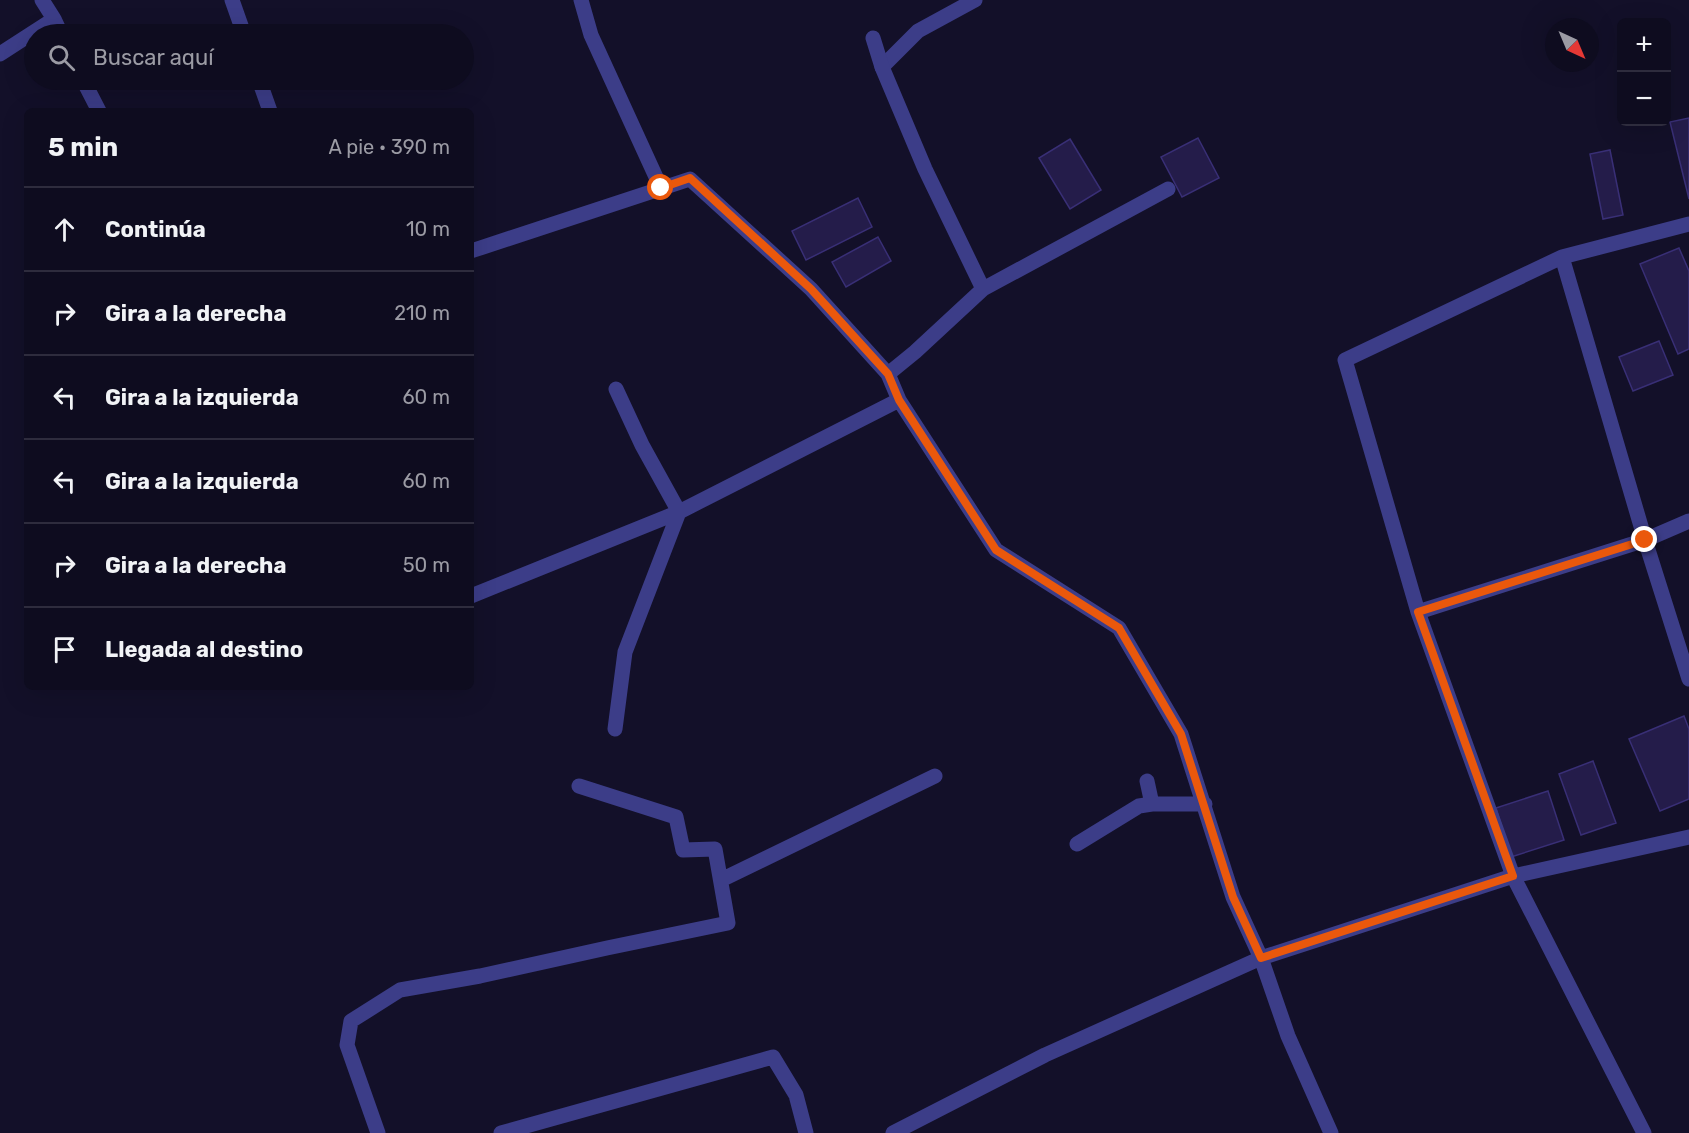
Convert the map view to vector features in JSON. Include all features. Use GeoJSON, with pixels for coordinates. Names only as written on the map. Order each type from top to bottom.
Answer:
{"type":"FeatureCollection","features":[{"type":"Feature","properties":{"kind":"street"},"geometry":{"type":"LineString","coordinates":[[42,0],[56,24]]}},
{"type":"Feature","properties":{"kind":"street"},"geometry":{"type":"LineString","coordinates":[[232,0],[240,24]]}},
{"type":"Feature","properties":{"kind":"street"},"geometry":{"type":"LineString","coordinates":[[581,0],[591,35],[661,188]]}},
{"type":"Feature","properties":{"kind":"street"},"geometry":{"type":"LineString","coordinates":[[882,67],[918,31],[975,0]]}},
{"type":"Feature","properties":{"kind":"street"},"geometry":{"type":"LineString","coordinates":[[46,24],[54,19]]}},
{"type":"Feature","properties":{"kind":"street"},"geometry":{"type":"LineString","coordinates":[[0,54],[24,38]]}},
{"type":"Feature","properties":{"kind":"street"},"geometry":{"type":"LineString","coordinates":[[873,38],[882,67],[925,169],[983,289]]}},
{"type":"Feature","properties":{"kind":"street"},"geometry":{"type":"LineString","coordinates":[[89,90],[98,108]]}},
{"type":"Feature","properties":{"kind":"street"},"geometry":{"type":"LineString","coordinates":[[263,90],[269,108]]}},
{"type":"Feature","properties":{"kind":"street"},"geometry":{"type":"LineString","coordinates":[[474,250],[690,178],[811,289],[888,374],[899,400],[996,550],[1119,628],[1181,734],[1233,897],[1261,958],[1288,1036],[1330,1133]]}},
{"type":"Feature","properties":{"kind":"street"},"geometry":{"type":"LineString","coordinates":[[888,374],[983,289],[1168,189]]}},
{"type":"Feature","properties":{"kind":"street"},"geometry":{"type":"LineString","coordinates":[[1644,1133],[1513,876],[1418,612],[1345,360],[1562,256],[1689,224]]}},
{"type":"Feature","properties":{"kind":"street"},"geometry":{"type":"LineString","coordinates":[[1562,256],[1645,540],[1689,679]]}},
{"type":"Feature","properties":{"kind":"street"},"geometry":{"type":"LineString","coordinates":[[616,389],[642,446],[679,512]]}},
{"type":"Feature","properties":{"kind":"street"},"geometry":{"type":"LineString","coordinates":[[474,595],[679,512],[899,400]]}},
{"type":"Feature","properties":{"kind":"street"},"geometry":{"type":"LineString","coordinates":[[615,729],[625,652],[679,512]]}},
{"type":"Feature","properties":{"kind":"street"},"geometry":{"type":"LineString","coordinates":[[1418,612],[1645,540],[1689,521]]}},
{"type":"Feature","properties":{"kind":"street"},"geometry":{"type":"LineString","coordinates":[[721,880],[935,776]]}},
{"type":"Feature","properties":{"kind":"street"},"geometry":{"type":"LineString","coordinates":[[1147,781],[1152,804]]}},
{"type":"Feature","properties":{"kind":"street"},"geometry":{"type":"LineString","coordinates":[[378,1133],[347,1045],[351,1022],[400,990],[480,976],[728,923],[715,849],[683,850],[676,817],[579,786]]}},
{"type":"Feature","properties":{"kind":"street"},"geometry":{"type":"LineString","coordinates":[[1077,844],[1139,806],[1204,804]]}},
{"type":"Feature","properties":{"kind":"street"},"geometry":{"type":"LineString","coordinates":[[893,1133],[1045,1055],[1261,958],[1513,876],[1689,837]]}},
{"type":"Feature","properties":{"kind":"street"},"geometry":{"type":"LineString","coordinates":[[501,1133],[773,1057],[796,1095],[806,1133]]}},
{"type":"Feature","properties":{"kind":"building"},"geometry":{"type":"Polygon","coordinates":[[[1689,118],[1689,199],[1671,126],[1671,122],[1689,118]]]}},
{"type":"Feature","properties":{"kind":"building"},"geometry":{"type":"Polygon","coordinates":[[[1198,138],[1219,178],[1182,197],[1161,157],[1198,138]]]}},
{"type":"Feature","properties":{"kind":"building"},"geometry":{"type":"Polygon","coordinates":[[[1070,139],[1101,190],[1070,209],[1039,158],[1070,139]]]}},
{"type":"Feature","properties":{"kind":"building"},"geometry":{"type":"Polygon","coordinates":[[[1610,150],[1623,215],[1603,219],[1590,154],[1610,150]]]}},
{"type":"Feature","properties":{"kind":"building"},"geometry":{"type":"Polygon","coordinates":[[[858,198],[872,227],[806,260],[792,231],[858,198]]]}},
{"type":"Feature","properties":{"kind":"building"},"geometry":{"type":"Polygon","coordinates":[[[878,237],[891,261],[846,287],[832,262],[878,237]]]}},
{"type":"Feature","properties":{"kind":"building"},"geometry":{"type":"Polygon","coordinates":[[[1679,248],[1689,271],[1689,349],[1678,354],[1640,264],[1679,248]]]}},
{"type":"Feature","properties":{"kind":"building"},"geometry":{"type":"Polygon","coordinates":[[[1659,341],[1673,375],[1633,391],[1619,357],[1659,341]]]}},
{"type":"Feature","properties":{"kind":"building"},"geometry":{"type":"Polygon","coordinates":[[[1684,716],[1689,729],[1689,799],[1660,811],[1629,739],[1684,716]]]}},
{"type":"Feature","properties":{"kind":"building"},"geometry":{"type":"Polygon","coordinates":[[[1593,761],[1616,823],[1581,835],[1559,774],[1593,761]]]}},
{"type":"Feature","properties":{"kind":"building"},"geometry":{"type":"Polygon","coordinates":[[[1548,791],[1564,840],[1511,857],[1496,808],[1548,791]]]}},
{"type":"Feature","properties":{"kind":"route"},"geometry":{"type":"LineString","coordinates":[[661,188],[690,178],[811,289],[888,374],[899,400],[996,550],[1119,628],[1181,734],[1233,897],[1261,958],[1513,876],[1418,612],[1645,540]]}}]}
